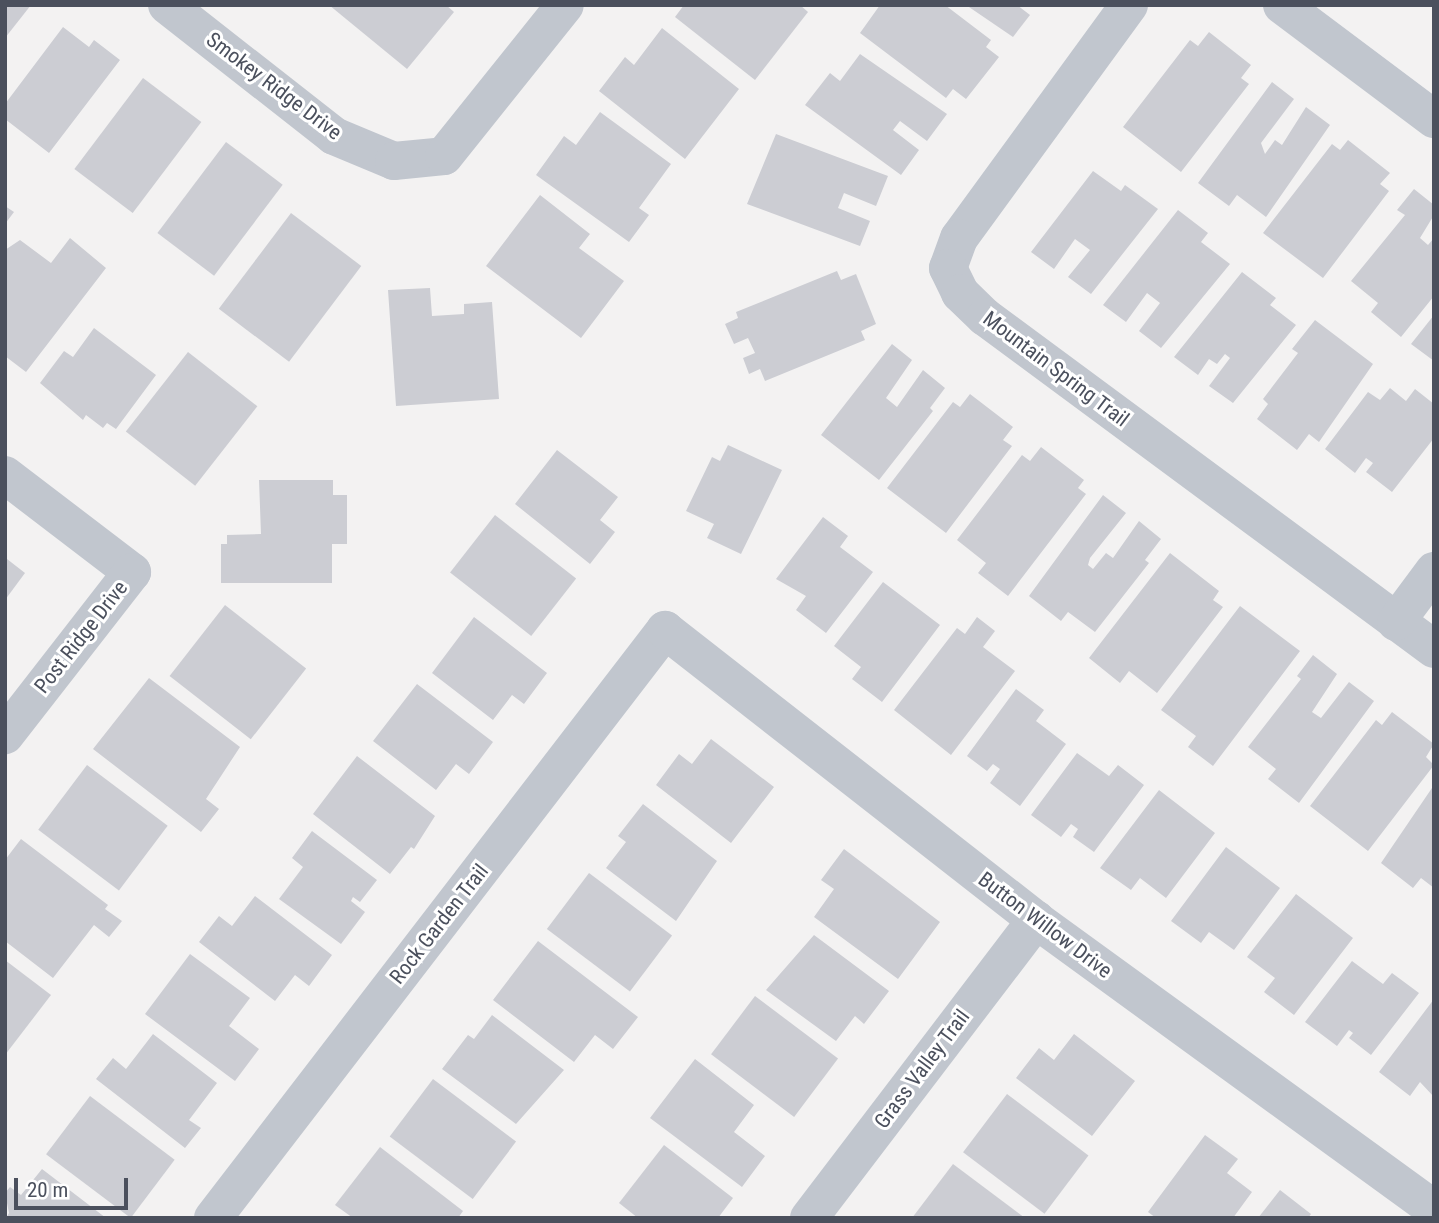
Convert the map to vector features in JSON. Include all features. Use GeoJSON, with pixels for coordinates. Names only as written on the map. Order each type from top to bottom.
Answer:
{"type":"FeatureCollection","features":[{"type":"Feature","properties":{"kind":"street","name":"Smokey Ridge Drive"},"geometry":{"type":"LineString","coordinates":[[167,5],[334,136],[394,161],[444,156],[565,5]]}},
{"type":"Feature","properties":{"kind":"street","name":"Mountain Spring Trail"},"geometry":{"type":"LineString","coordinates":[[1129,5],[959,238],[948,268],[960,293],[985,317],[1434,649]]}},
{"type":"Feature","properties":{"kind":"street"},"geometry":{"type":"LineString","coordinates":[[1282,5],[1434,119]]}},
{"type":"Feature","properties":{"kind":"street","name":"Post Ridge Drive"},"geometry":{"type":"LineString","coordinates":[[5,475],[132,572],[5,736]]}},
{"type":"Feature","properties":{"kind":"street"},"geometry":{"type":"LineString","coordinates":[[1396,622],[1434,571]]}},
{"type":"Feature","properties":{"kind":"street","name":"Button Willow Drive"},"geometry":{"type":"LineString","coordinates":[[666,630],[1036,920],[1434,1209]]}},
{"type":"Feature","properties":{"kind":"street","name":"Rock Garden Trail"},"geometry":{"type":"LineString","coordinates":[[213,1218],[666,630]]}},
{"type":"Feature","properties":{"kind":"street","name":"Grass Valley Trail"},"geometry":{"type":"LineString","coordinates":[[809,1218],[1036,920]]}},
{"type":"Feature","properties":{"kind":"building"},"geometry":{"type":"Polygon","coordinates":[[[5,5],[31,5],[5,38],[5,5]]]}},
{"type":"Feature","properties":{"kind":"building"},"geometry":{"type":"Polygon","coordinates":[[[329,5],[446,5],[454,12],[407,69],[329,5]]]}},
{"type":"Feature","properties":{"kind":"building"},"geometry":{"type":"Polygon","coordinates":[[[684,5],[800,5],[808,12],[755,80],[675,17],[684,5]]]}},
{"type":"Feature","properties":{"kind":"building"},"geometry":{"type":"Polygon","coordinates":[[[880,5],[945,5],[991,40],[986,47],[999,57],[966,99],[953,89],[946,98],[860,33],[880,5]]]}},
{"type":"Feature","properties":{"kind":"building"},"geometry":{"type":"Polygon","coordinates":[[[966,5],[1017,5],[1030,15],[1013,37],[966,5]]]}},
{"type":"Feature","properties":{"kind":"building"},"geometry":{"type":"Polygon","coordinates":[[[63,27],[89,47],[94,40],[120,60],[49,153],[5,119],[5,104],[63,27]]]}},
{"type":"Feature","properties":{"kind":"building"},"geometry":{"type":"Polygon","coordinates":[[[662,28],[739,89],[685,159],[599,91],[625,57],[634,65],[662,28]]]}},
{"type":"Feature","properties":{"kind":"building"},"geometry":{"type":"Polygon","coordinates":[[[1209,32],[1251,65],[1241,78],[1249,84],[1181,172],[1123,127],[1190,40],[1198,46],[1209,32]]]}},
{"type":"Feature","properties":{"kind":"building"},"geometry":{"type":"Polygon","coordinates":[[[860,54],[947,114],[927,141],[900,121],[893,130],[919,150],[901,175],[805,105],[830,73],[840,81],[860,54]]]}},
{"type":"Feature","properties":{"kind":"building"},"geometry":{"type":"Polygon","coordinates":[[[143,78],[201,122],[133,213],[74,169],[143,78]]]}},
{"type":"Feature","properties":{"kind":"building"},"geometry":{"type":"Polygon","coordinates":[[[1272,82],[1294,99],[1261,143],[1265,154],[1275,140],[1282,145],[1306,107],[1330,125],[1266,217],[1237,195],[1229,206],[1198,183],[1272,82]]]}},
{"type":"Feature","properties":{"kind":"building"},"geometry":{"type":"Polygon","coordinates":[[[600,112],[671,164],[639,208],[649,215],[629,242],[536,175],[564,136],[576,145],[600,112]]]}},
{"type":"Feature","properties":{"kind":"building"},"geometry":{"type":"Polygon","coordinates":[[[776,134],[888,176],[876,206],[844,193],[838,208],[870,221],[860,246],[747,204],[776,134]]]}},
{"type":"Feature","properties":{"kind":"building"},"geometry":{"type":"Polygon","coordinates":[[[1348,140],[1390,173],[1380,184],[1389,191],[1323,278],[1263,233],[1332,144],[1340,150],[1348,140]]]}},
{"type":"Feature","properties":{"kind":"building"},"geometry":{"type":"Polygon","coordinates":[[[226,142],[283,185],[214,276],[157,233],[226,142]]]}},
{"type":"Feature","properties":{"kind":"building"},"geometry":{"type":"Polygon","coordinates":[[[1093,171],[1121,191],[1125,185],[1158,209],[1091,294],[1068,277],[1090,250],[1075,239],[1054,269],[1031,252],[1093,171]]]}},
{"type":"Feature","properties":{"kind":"building"},"geometry":{"type":"Polygon","coordinates":[[[1414,189],[1434,205],[1434,215],[1420,238],[1428,245],[1434,238],[1434,296],[1401,337],[1371,312],[1378,303],[1351,281],[1405,215],[1397,210],[1414,189]]]}},
{"type":"Feature","properties":{"kind":"building"},"geometry":{"type":"Polygon","coordinates":[[[540,195],[590,234],[579,248],[624,281],[581,338],[486,266],[540,195]]]}},
{"type":"Feature","properties":{"kind":"building"},"geometry":{"type":"Polygon","coordinates":[[[5,206],[14,212],[5,224],[5,206]]]}},
{"type":"Feature","properties":{"kind":"building"},"geometry":{"type":"Polygon","coordinates":[[[1178,210],[1208,233],[1201,242],[1230,264],[1161,348],[1139,331],[1160,303],[1147,293],[1126,322],[1103,305],[1178,210]]]}},
{"type":"Feature","properties":{"kind":"building"},"geometry":{"type":"Polygon","coordinates":[[[291,213],[361,266],[289,362],[219,309],[291,213]]]}},
{"type":"Feature","properties":{"kind":"building"},"geometry":{"type":"Polygon","coordinates":[[[70,238],[106,268],[26,372],[5,356],[5,250],[20,240],[51,263],[70,238]]]}},
{"type":"Feature","properties":{"kind":"building"},"geometry":{"type":"Polygon","coordinates":[[[837,271],[841,280],[856,274],[876,324],[861,331],[865,340],[765,381],[760,369],[749,374],[743,358],[755,353],[748,338],[734,344],[725,324],[738,318],[736,312],[837,271]]]}},
{"type":"Feature","properties":{"kind":"building"},"geometry":{"type":"Polygon","coordinates":[[[1242,272],[1276,298],[1270,305],[1296,325],[1233,403],[1209,386],[1230,358],[1225,354],[1217,364],[1209,359],[1198,375],[1174,357],[1242,272]]]}},
{"type":"Feature","properties":{"kind":"building"},"geometry":{"type":"Polygon","coordinates":[[[430,288],[432,316],[464,314],[464,304],[492,302],[499,399],[396,406],[388,290],[430,288]]]}},
{"type":"Feature","properties":{"kind":"building"},"geometry":{"type":"Polygon","coordinates":[[[1434,315],[1434,361],[1411,344],[1434,315]]]}},
{"type":"Feature","properties":{"kind":"building"},"geometry":{"type":"Polygon","coordinates":[[[1315,320],[1373,364],[1319,442],[1309,434],[1297,450],[1257,419],[1268,404],[1263,399],[1298,353],[1292,349],[1315,320]]]}},
{"type":"Feature","properties":{"kind":"building"},"geometry":{"type":"Polygon","coordinates":[[[94,328],[156,375],[116,429],[107,423],[103,428],[86,415],[83,420],[40,383],[64,351],[73,357],[94,328]]]}},
{"type":"Feature","properties":{"kind":"building"},"geometry":{"type":"Polygon","coordinates":[[[892,344],[912,360],[886,398],[897,407],[923,370],[945,388],[930,408],[933,411],[879,480],[821,435],[892,344]]]}},
{"type":"Feature","properties":{"kind":"building"},"geometry":{"type":"Polygon","coordinates":[[[188,352],[257,406],[195,486],[126,432],[188,352]]]}},
{"type":"Feature","properties":{"kind":"building"},"geometry":{"type":"Polygon","coordinates":[[[1390,388],[1406,401],[1415,389],[1434,404],[1434,438],[1392,492],[1366,472],[1373,463],[1366,458],[1355,473],[1325,449],[1368,392],[1380,400],[1390,388]]]}},
{"type":"Feature","properties":{"kind":"building"},"geometry":{"type":"Polygon","coordinates":[[[970,394],[1013,427],[1003,440],[1012,446],[946,533],[887,488],[953,402],[960,407],[970,394]]]}},
{"type":"Feature","properties":{"kind":"building"},"geometry":{"type":"Polygon","coordinates":[[[728,445],[782,470],[741,554],[707,538],[714,524],[686,511],[712,457],[720,461],[728,445]]]}},
{"type":"Feature","properties":{"kind":"building"},"geometry":{"type":"Polygon","coordinates":[[[1041,447],[1084,480],[1078,488],[1086,494],[1008,596],[978,573],[986,563],[957,540],[1022,455],[1030,461],[1041,447]]]}},
{"type":"Feature","properties":{"kind":"building"},"geometry":{"type":"Polygon","coordinates":[[[557,450],[618,497],[600,520],[615,532],[590,564],[515,504],[557,450]]]}},
{"type":"Feature","properties":{"kind":"building"},"geometry":{"type":"Polygon","coordinates":[[[259,480],[333,480],[333,495],[347,495],[347,544],[332,544],[332,583],[221,583],[221,544],[227,544],[227,535],[261,534],[259,480]]]}},
{"type":"Feature","properties":{"kind":"building"},"geometry":{"type":"Polygon","coordinates":[[[1103,495],[1126,513],[1090,558],[1088,565],[1093,569],[1106,553],[1113,558],[1139,521],[1161,539],[1145,560],[1149,563],[1095,632],[1068,612],[1061,621],[1029,596],[1103,495]]]}},
{"type":"Feature","properties":{"kind":"building"},"geometry":{"type":"Polygon","coordinates":[[[495,515],[576,578],[531,636],[450,573],[495,515]]]}},
{"type":"Feature","properties":{"kind":"building"},"geometry":{"type":"Polygon","coordinates":[[[823,517],[848,536],[840,547],[873,572],[826,633],[796,610],[806,596],[776,579],[823,517]]]}},
{"type":"Feature","properties":{"kind":"building"},"geometry":{"type":"Polygon","coordinates":[[[1170,553],[1219,591],[1213,600],[1223,607],[1157,693],[1129,671],[1120,683],[1089,658],[1170,553]]]}},
{"type":"Feature","properties":{"kind":"building"},"geometry":{"type":"Polygon","coordinates":[[[7,559],[25,573],[5,600],[5,561],[7,559]]]}},
{"type":"Feature","properties":{"kind":"building"},"geometry":{"type":"Polygon","coordinates":[[[883,582],[940,625],[882,702],[852,679],[861,667],[834,646],[883,582]]]}},
{"type":"Feature","properties":{"kind":"building"},"geometry":{"type":"Polygon","coordinates":[[[225,605],[306,668],[251,739],[170,676],[225,605]]]}},
{"type":"Feature","properties":{"kind":"building"},"geometry":{"type":"Polygon","coordinates":[[[1240,606],[1300,651],[1213,766],[1188,747],[1196,736],[1161,710],[1240,606]]]}},
{"type":"Feature","properties":{"kind":"building"},"geometry":{"type":"Polygon","coordinates":[[[474,617],[547,673],[524,704],[512,695],[493,720],[432,673],[474,617]]]}},
{"type":"Feature","properties":{"kind":"building"},"geometry":{"type":"Polygon","coordinates":[[[977,617],[995,631],[983,647],[1015,671],[951,755],[894,710],[957,628],[965,634],[977,617]]]}},
{"type":"Feature","properties":{"kind":"building"},"geometry":{"type":"Polygon","coordinates":[[[1313,655],[1337,674],[1312,712],[1321,718],[1349,682],[1374,701],[1299,803],[1268,779],[1276,769],[1248,747],[1301,679],[1297,676],[1313,655]]]}},
{"type":"Feature","properties":{"kind":"building"},"geometry":{"type":"Polygon","coordinates":[[[149,678],[240,747],[206,799],[219,809],[201,832],[93,749],[149,678]]]}},
{"type":"Feature","properties":{"kind":"building"},"geometry":{"type":"Polygon","coordinates":[[[417,684],[493,742],[469,774],[456,764],[436,790],[373,741],[417,684]]]}},
{"type":"Feature","properties":{"kind":"building"},"geometry":{"type":"Polygon","coordinates":[[[1016,689],[1044,710],[1036,721],[1066,744],[1020,806],[990,783],[1000,769],[993,764],[987,771],[967,756],[1016,689]]]}},
{"type":"Feature","properties":{"kind":"building"},"geometry":{"type":"Polygon","coordinates":[[[1392,712],[1434,744],[1426,757],[1434,765],[1368,851],[1310,806],[1376,720],[1382,725],[1392,712]]]}},
{"type":"Feature","properties":{"kind":"building"},"geometry":{"type":"Polygon","coordinates":[[[711,739],[774,787],[731,843],[656,785],[679,754],[692,764],[711,739]]]}},
{"type":"Feature","properties":{"kind":"building"},"geometry":{"type":"Polygon","coordinates":[[[1077,753],[1109,776],[1118,765],[1144,785],[1094,852],[1073,837],[1078,829],[1071,824],[1061,837],[1031,815],[1077,753]]]}},
{"type":"Feature","properties":{"kind":"building"},"geometry":{"type":"Polygon","coordinates":[[[357,756],[435,816],[414,849],[411,847],[390,874],[313,814],[357,756]]]}},
{"type":"Feature","properties":{"kind":"building"},"geometry":{"type":"Polygon","coordinates":[[[87,765],[168,826],[119,890],[38,830],[87,765]]]}},
{"type":"Feature","properties":{"kind":"building"},"geometry":{"type":"Polygon","coordinates":[[[1434,785],[1434,888],[1421,878],[1413,888],[1381,863],[1434,785]]]}},
{"type":"Feature","properties":{"kind":"building"},"geometry":{"type":"Polygon","coordinates":[[[1159,790],[1215,833],[1166,898],[1140,878],[1131,890],[1100,868],[1159,790]]]}},
{"type":"Feature","properties":{"kind":"building"},"geometry":{"type":"Polygon","coordinates":[[[643,804],[717,861],[676,921],[606,868],[626,842],[618,836],[643,804]]]}},
{"type":"Feature","properties":{"kind":"building"},"geometry":{"type":"Polygon","coordinates":[[[312,831],[377,880],[360,902],[353,897],[351,901],[365,912],[341,944],[279,899],[303,867],[292,858],[312,831]]]}},
{"type":"Feature","properties":{"kind":"building"},"geometry":{"type":"Polygon","coordinates":[[[21,839],[108,905],[105,909],[122,921],[109,937],[94,925],[53,978],[5,941],[5,860],[21,839]]]}},
{"type":"Feature","properties":{"kind":"building"},"geometry":{"type":"Polygon","coordinates":[[[1226,847],[1280,888],[1234,950],[1209,932],[1201,943],[1171,921],[1226,847]]]}},
{"type":"Feature","properties":{"kind":"building"},"geometry":{"type":"Polygon","coordinates":[[[844,849],[940,922],[898,979],[814,917],[834,889],[821,880],[844,849]]]}},
{"type":"Feature","properties":{"kind":"building"},"geometry":{"type":"Polygon","coordinates":[[[589,873],[672,936],[630,991],[547,929],[589,873]]]}},
{"type":"Feature","properties":{"kind":"building"},"geometry":{"type":"Polygon","coordinates":[[[1296,894],[1353,938],[1294,1015],[1264,992],[1275,978],[1247,957],[1296,894]]]}},
{"type":"Feature","properties":{"kind":"building"},"geometry":{"type":"Polygon","coordinates":[[[255,896],[332,955],[309,986],[295,975],[275,1001],[199,942],[219,916],[232,926],[255,896]]]}},
{"type":"Feature","properties":{"kind":"building"},"geometry":{"type":"Polygon","coordinates":[[[814,935],[889,991],[864,1024],[855,1016],[836,1041],[766,990],[814,935]]]}},
{"type":"Feature","properties":{"kind":"building"},"geometry":{"type":"Polygon","coordinates":[[[538,941],[638,1017],[613,1049],[595,1035],[574,1062],[493,1000],[538,941]]]}},
{"type":"Feature","properties":{"kind":"building"},"geometry":{"type":"Polygon","coordinates":[[[190,954],[250,998],[229,1026],[259,1049],[235,1081],[145,1014],[190,954]]]}},
{"type":"Feature","properties":{"kind":"building"},"geometry":{"type":"Polygon","coordinates":[[[5,960],[51,995],[5,1055],[5,960]]]}},
{"type":"Feature","properties":{"kind":"building"},"geometry":{"type":"Polygon","coordinates":[[[1352,961],[1383,984],[1392,973],[1419,993],[1371,1055],[1349,1038],[1353,1033],[1349,1030],[1337,1046],[1305,1022],[1352,961]]]}},
{"type":"Feature","properties":{"kind":"building"},"geometry":{"type":"Polygon","coordinates":[[[755,996],[838,1059],[794,1117],[711,1054],[755,996]]]}},
{"type":"Feature","properties":{"kind":"building"},"geometry":{"type":"Polygon","coordinates":[[[1434,999],[1434,1097],[1420,1082],[1410,1096],[1379,1072],[1434,999]]]}},
{"type":"Feature","properties":{"kind":"building"},"geometry":{"type":"Polygon","coordinates":[[[492,1015],[564,1070],[516,1124],[442,1069],[468,1035],[474,1039],[492,1015]]]}},
{"type":"Feature","properties":{"kind":"building"},"geometry":{"type":"Polygon","coordinates":[[[153,1034],[217,1083],[189,1120],[201,1128],[185,1148],[96,1079],[113,1058],[126,1069],[153,1034]]]}},
{"type":"Feature","properties":{"kind":"building"},"geometry":{"type":"Polygon","coordinates":[[[1074,1034],[1135,1081],[1092,1136],[1016,1078],[1039,1048],[1054,1060],[1074,1034]]]}},
{"type":"Feature","properties":{"kind":"building"},"geometry":{"type":"Polygon","coordinates":[[[695,1059],[754,1105],[734,1132],[765,1156],[742,1187],[650,1118],[695,1059]]]}},
{"type":"Feature","properties":{"kind":"building"},"geometry":{"type":"Polygon","coordinates":[[[433,1079],[516,1142],[473,1199],[390,1137],[433,1079]]]}},
{"type":"Feature","properties":{"kind":"building"},"geometry":{"type":"Polygon","coordinates":[[[1007,1094],[1088,1155],[1045,1214],[963,1152],[1007,1094]]]}},
{"type":"Feature","properties":{"kind":"building"},"geometry":{"type":"Polygon","coordinates":[[[90,1096],[175,1160],[131,1218],[46,1154],[90,1096]]]}},
{"type":"Feature","properties":{"kind":"building"},"geometry":{"type":"Polygon","coordinates":[[[1205,1135],[1238,1159],[1227,1173],[1252,1192],[1233,1218],[1156,1218],[1148,1212],[1205,1135]]]}},
{"type":"Feature","properties":{"kind":"building"},"geometry":{"type":"Polygon","coordinates":[[[664,1145],[733,1198],[718,1218],[638,1218],[619,1203],[664,1145]]]}},
{"type":"Feature","properties":{"kind":"building"},"geometry":{"type":"Polygon","coordinates":[[[380,1147],[463,1211],[458,1218],[353,1218],[335,1205],[380,1147]]]}},
{"type":"Feature","properties":{"kind":"building"},"geometry":{"type":"Polygon","coordinates":[[[953,1164],[1025,1218],[912,1218],[953,1164]]]}},
{"type":"Feature","properties":{"kind":"building"},"geometry":{"type":"Polygon","coordinates":[[[42,1169],[106,1218],[6,1218],[9,1213],[5,1193],[10,1187],[21,1195],[42,1169]]]}},
{"type":"Feature","properties":{"kind":"building"},"geometry":{"type":"Polygon","coordinates":[[[1280,1190],[1311,1214],[1308,1218],[1258,1218],[1280,1190]]]}}]}
